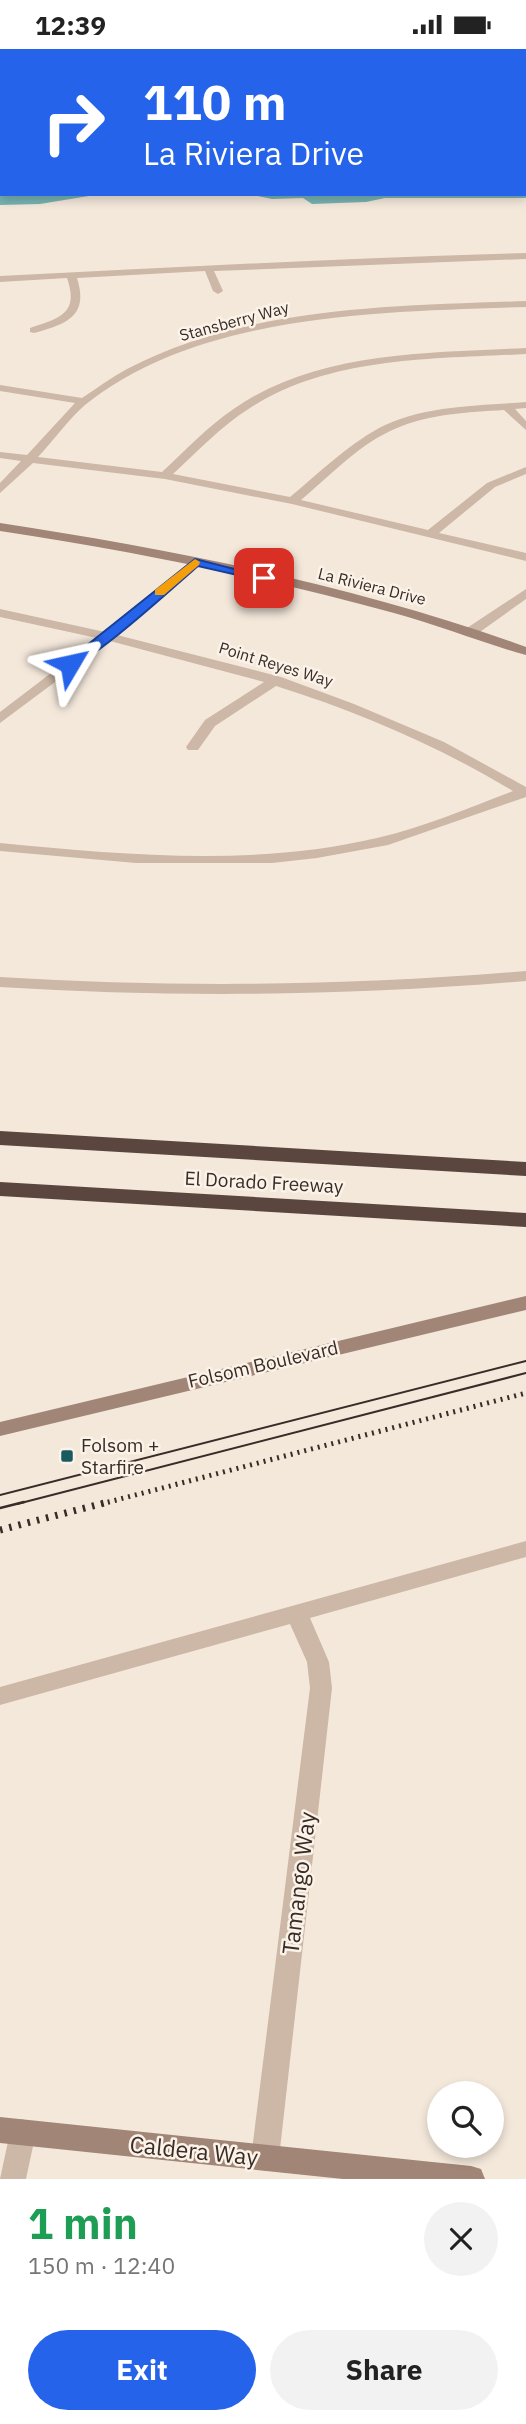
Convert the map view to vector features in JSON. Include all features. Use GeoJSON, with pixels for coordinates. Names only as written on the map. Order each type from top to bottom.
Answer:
{"type":"FeatureCollection","features":[{"type":"Feature","properties":{"kind":"highway","name":"El Dorado Freeway"},"geometry":{"type":"LineString","coordinates":[[0,1138],[526,1169]]}},
{"type":"Feature","properties":{"kind":"highway","name":"El Dorado Freeway"},"geometry":{"type":"LineString","coordinates":[[0,1189],[526,1220]]}},
{"type":"Feature","properties":{"kind":"street"},"geometry":{"type":"LineString","coordinates":[[0,279],[526,256]]}},
{"type":"Feature","properties":{"kind":"street"},"geometry":{"type":"LineString","coordinates":[[209,268],[218,291]]}},
{"type":"Feature","properties":{"kind":"street"},"geometry":{"type":"LineString","coordinates":[[34,330],[52,324],[74,309],[78,300],[71,275]]}},
{"type":"Feature","properties":{"kind":"street","name":"Stansberry Way"},"geometry":{"type":"LineString","coordinates":[[0,491],[83,401],[135,370],[166,356],[243,332],[364,311],[526,304]]}},
{"type":"Feature","properties":{"kind":"street"},"geometry":{"type":"LineString","coordinates":[[164,476],[229,417],[283,386],[336,370],[382,362],[526,351]]}},
{"type":"Feature","properties":{"kind":"street"},"geometry":{"type":"LineString","coordinates":[[0,388],[83,401]]}},
{"type":"Feature","properties":{"kind":"street"},"geometry":{"type":"LineString","coordinates":[[292,501],[390,426],[458,410],[526,405]]}},
{"type":"Feature","properties":{"kind":"street"},"geometry":{"type":"LineString","coordinates":[[507,407],[526,427]]}},
{"type":"Feature","properties":{"kind":"street"},"geometry":{"type":"LineString","coordinates":[[0,455],[164,476],[292,501],[526,557]]}},
{"type":"Feature","properties":{"kind":"street"},"geometry":{"type":"LineString","coordinates":[[432,533],[491,485],[526,470]]}},
{"type":"Feature","properties":{"kind":"street","name":"La Riviera Drive"},"geometry":{"type":"LineString","coordinates":[[0,527],[195,562],[333,594],[472,631],[526,651]]}},
{"type":"Feature","properties":{"kind":"street"},"geometry":{"type":"LineString","coordinates":[[0,719],[107,637],[195,562]]}},
{"type":"Feature","properties":{"kind":"street"},"geometry":{"type":"LineString","coordinates":[[472,631],[526,593]]}},
{"type":"Feature","properties":{"kind":"street","name":"Point Reyes Way"},"geometry":{"type":"LineString","coordinates":[[0,613],[276,680],[345,703],[412,731],[476,763],[525,792]]}},
{"type":"Feature","properties":{"kind":"street"},"geometry":{"type":"LineString","coordinates":[[193,747],[210,723],[276,680]]}},
{"type":"Feature","properties":{"kind":"street"},"geometry":{"type":"LineString","coordinates":[[0,701],[15,705]]}},
{"type":"Feature","properties":{"kind":"street"},"geometry":{"type":"LineString","coordinates":[[0,847],[152,860],[284,858],[363,846],[400,837],[525,792]]}},
{"type":"Feature","properties":{"kind":"street"},"geometry":{"type":"LineString","coordinates":[[0,982],[138,990],[228,991],[377,988],[526,976]]}},
{"type":"Feature","properties":{"kind":"street","name":"Folsom Boulevard"},"geometry":{"type":"LineString","coordinates":[[0,1429],[526,1303]]}},
{"type":"Feature","properties":{"kind":"street"},"geometry":{"type":"LineString","coordinates":[[0,1696],[526,1549]]}},
{"type":"Feature","properties":{"kind":"street","name":"Tamango Way"},"geometry":{"type":"LineString","coordinates":[[265,2158],[321,1688],[318,1662],[298,1613]]}},
{"type":"Feature","properties":{"kind":"street"},"geometry":{"type":"LineString","coordinates":[[11,2131],[12,2179]]}},
{"type":"Feature","properties":{"kind":"street","name":"Caldera Way"},"geometry":{"type":"LineString","coordinates":[[11,2131],[471,2179]]}},
{"type":"Feature","properties":{"kind":"water"},"geometry":{"type":"Polygon","coordinates":[[[0,196],[89,196],[40,204],[0,205],[0,196]]]}},
{"type":"Feature","properties":{"kind":"water"},"geometry":{"type":"Polygon","coordinates":[[[258,196],[526,196],[385,198],[366,202],[312,204],[303,198],[272,199],[258,196]]]}},
{"type":"Feature","properties":{"kind":"tram line"},"geometry":{"type":"LineString","coordinates":[[0,1495],[526,1361]]}},
{"type":"Feature","properties":{"kind":"tram line"},"geometry":{"type":"LineString","coordinates":[[17,1504],[526,1373]]}},
{"type":"Feature","properties":{"kind":"tram line"},"geometry":{"type":"LineString","coordinates":[[0,1508],[24,1502]]}},
{"type":"Feature","properties":{"kind":"railway"},"geometry":{"type":"LineString","coordinates":[[101,1504],[526,1393]]}},
{"type":"Feature","properties":{"kind":"railway"},"geometry":{"type":"LineString","coordinates":[[0,1530],[108,1502]]}},
{"type":"Feature","properties":{"kind":"slow traffic"},"geometry":{"type":"LineString","coordinates":[[159,593],[195,562]]}},
{"type":"Feature","properties":{"kind":"place","name":"Folsom + Starfire"},"geometry":{"type":"Point","coordinates":[67,1456]}},
{"type":"Feature","properties":{"kind":"route"},"geometry":{"type":"LineString","coordinates":[[70,664],[107,637],[195,562],[264,578]]}}]}
